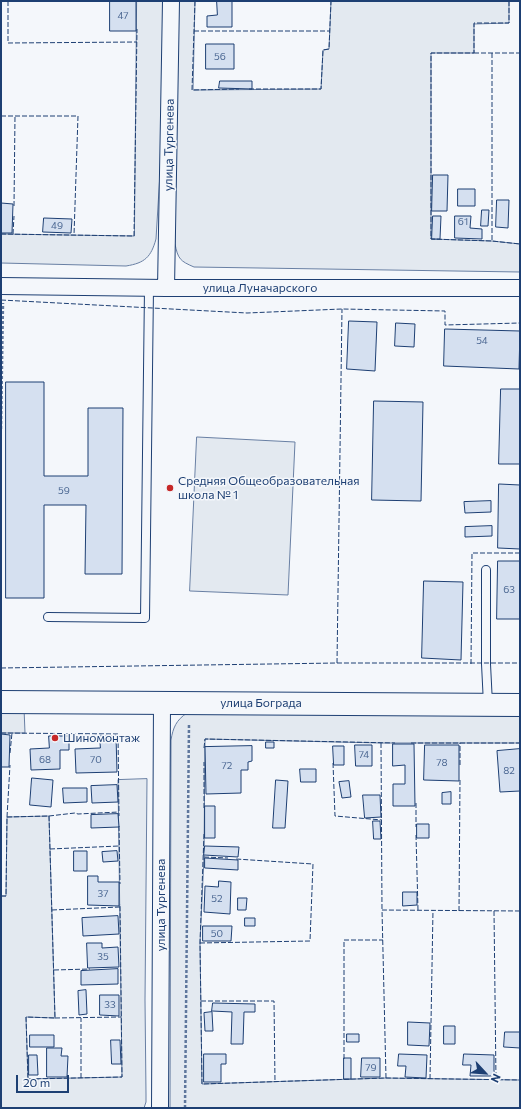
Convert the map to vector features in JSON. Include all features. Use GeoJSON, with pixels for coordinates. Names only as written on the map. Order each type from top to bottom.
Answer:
{"type":"FeatureCollection","features":[{"type":"Feature","properties":{"kind":"street","name":"улица Тургенева"},"geometry":{"type":"LineString","coordinates":[[166,288],[171,1]]}},
{"type":"Feature","properties":{"kind":"street","name":"улица Луначарского"},"geometry":{"type":"LineString","coordinates":[[2,286],[149,288],[520,288]]}},
{"type":"Feature","properties":{"kind":"street","name":"улица Бограда"},"geometry":{"type":"LineString","coordinates":[[1,702],[520,705]]}},
{"type":"Feature","properties":{"kind":"street","name":"улица Тургенева"},"geometry":{"type":"LineString","coordinates":[[160,1108],[162,702]]}},
{"type":"Feature","properties":{"kind":"lane"},"geometry":{"type":"LineString","coordinates":[[48,617],[145,618],[149,288]]}},
{"type":"Feature","properties":{"kind":"lane"},"geometry":{"type":"LineString","coordinates":[[486,570],[486,664],[488,704]]}},
{"type":"Feature","properties":{"kind":"path"},"geometry":{"type":"LineString","coordinates":[[1,429],[2,286]]}},
{"type":"Feature","properties":{"kind":"path"},"geometry":{"type":"LineString","coordinates":[[185,1108],[190,703]]}},
{"type":"Feature","properties":{"kind":"shaded area"},"geometry":{"type":"Polygon","coordinates":[[[137,1],[164,1],[164,107],[156,239],[152,250],[143,261],[126,266],[1,263],[1,234],[134,236],[137,1]]]}},
{"type":"Feature","properties":{"kind":"shaded area"},"geometry":{"type":"Polygon","coordinates":[[[178,1],[195,1],[193,90],[321,89],[323,50],[329,49],[331,1],[509,1],[509,23],[474,24],[474,53],[431,53],[431,239],[492,241],[520,244],[520,272],[194,267],[180,259],[175,244],[178,1]]]}},
{"type":"Feature","properties":{"kind":"shaded area"},"geometry":{"type":"Polygon","coordinates":[[[197,437],[295,442],[288,595],[190,591],[197,437]]]}},
{"type":"Feature","properties":{"kind":"shaded area"},"geometry":{"type":"Polygon","coordinates":[[[1,708],[24,708],[25,733],[1,733],[1,708]]]}},
{"type":"Feature","properties":{"kind":"shaded area"},"geometry":{"type":"Polygon","coordinates":[[[187,713],[520,716],[520,743],[381,743],[205,739],[204,857],[200,943],[202,1084],[386,1078],[520,1080],[520,1108],[170,1108],[171,740],[180,718],[187,713]]]}},
{"type":"Feature","properties":{"kind":"shaded area"},"geometry":{"type":"Polygon","coordinates":[[[147,779],[145,1000],[146,1102],[144,1108],[1,1108],[1,896],[6,896],[7,817],[49,816],[55,1018],[26,1017],[28,1079],[122,1077],[118,780],[147,779]]]}},
{"type":"Feature","properties":{"kind":"building"},"geometry":{"type":"Polygon","coordinates":[[[110,1],[136,1],[136,31],[110,31],[110,1]]]}},
{"type":"Feature","properties":{"kind":"building"},"geometry":{"type":"Polygon","coordinates":[[[217,1],[232,1],[232,27],[207,27],[207,16],[217,15],[217,1]]]}},
{"type":"Feature","properties":{"kind":"building"},"geometry":{"type":"Polygon","coordinates":[[[206,44],[234,44],[234,69],[206,69],[206,44]]]}},
{"type":"Feature","properties":{"kind":"building"},"geometry":{"type":"Polygon","coordinates":[[[220,81],[252,81],[252,89],[219,88],[220,81]]]}},
{"type":"Feature","properties":{"kind":"building"},"geometry":{"type":"Polygon","coordinates":[[[433,175],[448,175],[447,211],[432,211],[433,175]]]}},
{"type":"Feature","properties":{"kind":"building"},"geometry":{"type":"Polygon","coordinates":[[[458,189],[475,189],[475,206],[458,206],[458,189]]]}},
{"type":"Feature","properties":{"kind":"building"},"geometry":{"type":"Polygon","coordinates":[[[497,200],[509,200],[508,228],[496,227],[497,200]]]}},
{"type":"Feature","properties":{"kind":"building"},"geometry":{"type":"Polygon","coordinates":[[[1,203],[13,204],[12,233],[1,233],[1,203]]]}},
{"type":"Feature","properties":{"kind":"building"},"geometry":{"type":"Polygon","coordinates":[[[482,210],[489,210],[488,226],[481,226],[482,210]]]}},
{"type":"Feature","properties":{"kind":"building"},"geometry":{"type":"Polygon","coordinates":[[[433,216],[441,216],[440,239],[432,239],[433,216]]]}},
{"type":"Feature","properties":{"kind":"building"},"geometry":{"type":"Polygon","coordinates":[[[455,216],[471,216],[470,228],[482,229],[482,239],[455,238],[455,216]]]}},
{"type":"Feature","properties":{"kind":"building"},"geometry":{"type":"Polygon","coordinates":[[[44,218],[72,219],[71,233],[43,232],[44,218]]]}},
{"type":"Feature","properties":{"kind":"building"},"geometry":{"type":"Polygon","coordinates":[[[349,321],[377,322],[375,371],[347,369],[349,321]]]}},
{"type":"Feature","properties":{"kind":"building"},"geometry":{"type":"Polygon","coordinates":[[[396,323],[415,324],[414,347],[395,346],[396,323]]]}},
{"type":"Feature","properties":{"kind":"building"},"geometry":{"type":"Polygon","coordinates":[[[445,329],[520,331],[519,369],[444,366],[445,329]]]}},
{"type":"Feature","properties":{"kind":"building"},"geometry":{"type":"Polygon","coordinates":[[[6,382],[44,382],[44,476],[88,476],[88,408],[123,408],[122,574],[85,574],[86,505],[44,505],[44,598],[6,598],[6,382]]]}},
{"type":"Feature","properties":{"kind":"building"},"geometry":{"type":"Polygon","coordinates":[[[501,389],[520,389],[520,464],[499,464],[501,389]]]}},
{"type":"Feature","properties":{"kind":"building"},"geometry":{"type":"Polygon","coordinates":[[[374,401],[423,402],[421,501],[372,500],[374,401]]]}},
{"type":"Feature","properties":{"kind":"building"},"geometry":{"type":"Polygon","coordinates":[[[499,484],[520,485],[520,549],[498,548],[499,484]]]}},
{"type":"Feature","properties":{"kind":"building"},"geometry":{"type":"Polygon","coordinates":[[[491,501],[491,512],[465,513],[464,502],[491,501]]]}},
{"type":"Feature","properties":{"kind":"building"},"geometry":{"type":"Polygon","coordinates":[[[492,526],[492,536],[465,537],[465,527],[492,526]]]}},
{"type":"Feature","properties":{"kind":"building"},"geometry":{"type":"Polygon","coordinates":[[[498,561],[520,561],[520,619],[497,619],[498,561]]]}},
{"type":"Feature","properties":{"kind":"building"},"geometry":{"type":"Polygon","coordinates":[[[424,581],[463,582],[461,660],[422,658],[424,581]]]}},
{"type":"Feature","properties":{"kind":"building"},"geometry":{"type":"Polygon","coordinates":[[[1,734],[10,735],[9,767],[1,767],[1,734]]]}},
{"type":"Feature","properties":{"kind":"building"},"geometry":{"type":"Polygon","coordinates":[[[49,736],[69,736],[69,750],[60,750],[60,769],[31,770],[30,749],[49,748],[49,736]]]}},
{"type":"Feature","properties":{"kind":"building"},"geometry":{"type":"Polygon","coordinates":[[[100,736],[116,736],[117,772],[76,773],[75,749],[100,748],[100,736]]]}},
{"type":"Feature","properties":{"kind":"building"},"geometry":{"type":"Polygon","coordinates":[[[266,742],[274,742],[274,748],[266,748],[266,742]]]}},
{"type":"Feature","properties":{"kind":"building"},"geometry":{"type":"Polygon","coordinates":[[[393,744],[414,744],[415,806],[393,806],[393,784],[405,784],[405,765],[393,766],[393,744]]]}},
{"type":"Feature","properties":{"kind":"building"},"geometry":{"type":"Polygon","coordinates":[[[355,745],[372,745],[372,766],[356,766],[355,745]]]}},
{"type":"Feature","properties":{"kind":"building"},"geometry":{"type":"Polygon","coordinates":[[[425,745],[459,745],[459,781],[424,780],[425,745]]]}},
{"type":"Feature","properties":{"kind":"building"},"geometry":{"type":"Polygon","coordinates":[[[252,746],[252,761],[248,762],[248,770],[241,770],[241,793],[206,794],[205,747],[252,746]]]}},
{"type":"Feature","properties":{"kind":"building"},"geometry":{"type":"Polygon","coordinates":[[[333,746],[344,746],[344,765],[334,765],[333,746]]]}},
{"type":"Feature","properties":{"kind":"building"},"geometry":{"type":"Polygon","coordinates":[[[520,749],[520,791],[500,792],[497,751],[520,749]]]}},
{"type":"Feature","properties":{"kind":"building"},"geometry":{"type":"Polygon","coordinates":[[[300,769],[316,769],[316,782],[301,782],[300,769]]]}},
{"type":"Feature","properties":{"kind":"building"},"geometry":{"type":"Polygon","coordinates":[[[32,778],[53,780],[51,807],[30,805],[32,778]]]}},
{"type":"Feature","properties":{"kind":"building"},"geometry":{"type":"Polygon","coordinates":[[[276,780],[288,781],[285,828],[273,828],[276,780]]]}},
{"type":"Feature","properties":{"kind":"building"},"geometry":{"type":"Polygon","coordinates":[[[349,781],[351,797],[342,798],[339,782],[349,781]]]}},
{"type":"Feature","properties":{"kind":"building"},"geometry":{"type":"Polygon","coordinates":[[[117,785],[118,802],[92,803],[91,786],[117,785]]]}},
{"type":"Feature","properties":{"kind":"building"},"geometry":{"type":"Polygon","coordinates":[[[63,788],[87,788],[87,802],[64,803],[63,788]]]}},
{"type":"Feature","properties":{"kind":"building"},"geometry":{"type":"Polygon","coordinates":[[[451,792],[451,804],[442,804],[442,793],[451,792]]]}},
{"type":"Feature","properties":{"kind":"building"},"geometry":{"type":"Polygon","coordinates":[[[363,795],[380,795],[381,817],[365,818],[363,795]]]}},
{"type":"Feature","properties":{"kind":"building"},"geometry":{"type":"Polygon","coordinates":[[[205,806],[215,806],[215,838],[205,838],[205,806]]]}},
{"type":"Feature","properties":{"kind":"building"},"geometry":{"type":"Polygon","coordinates":[[[118,814],[119,827],[91,828],[91,815],[118,814]]]}},
{"type":"Feature","properties":{"kind":"building"},"geometry":{"type":"Polygon","coordinates":[[[373,821],[380,821],[381,839],[374,839],[373,821]]]}},
{"type":"Feature","properties":{"kind":"building"},"geometry":{"type":"Polygon","coordinates":[[[417,824],[429,824],[429,838],[417,838],[417,824]]]}},
{"type":"Feature","properties":{"kind":"building"},"geometry":{"type":"Polygon","coordinates":[[[205,846],[239,847],[238,857],[204,855],[205,846]]]}},
{"type":"Feature","properties":{"kind":"building"},"geometry":{"type":"Polygon","coordinates":[[[74,851],[87,851],[87,871],[74,871],[74,851]]]}},
{"type":"Feature","properties":{"kind":"building"},"geometry":{"type":"Polygon","coordinates":[[[117,851],[118,861],[103,862],[102,852],[117,851]]]}},
{"type":"Feature","properties":{"kind":"building"},"geometry":{"type":"Polygon","coordinates":[[[205,858],[238,860],[238,870],[205,868],[205,858]]]}},
{"type":"Feature","properties":{"kind":"building"},"geometry":{"type":"Polygon","coordinates":[[[88,876],[98,876],[98,882],[119,882],[119,906],[88,905],[88,876]]]}},
{"type":"Feature","properties":{"kind":"building"},"geometry":{"type":"Polygon","coordinates":[[[219,881],[231,882],[230,914],[204,912],[205,886],[218,887],[219,881]]]}},
{"type":"Feature","properties":{"kind":"building"},"geometry":{"type":"Polygon","coordinates":[[[403,892],[417,892],[417,905],[403,906],[403,892]]]}},
{"type":"Feature","properties":{"kind":"building"},"geometry":{"type":"Polygon","coordinates":[[[238,898],[247,898],[246,910],[238,910],[238,898]]]}},
{"type":"Feature","properties":{"kind":"building"},"geometry":{"type":"Polygon","coordinates":[[[118,916],[119,934],[83,936],[82,918],[118,916]]]}},
{"type":"Feature","properties":{"kind":"building"},"geometry":{"type":"Polygon","coordinates":[[[245,918],[255,918],[255,926],[245,926],[245,918]]]}},
{"type":"Feature","properties":{"kind":"building"},"geometry":{"type":"Polygon","coordinates":[[[203,926],[232,926],[231,941],[203,941],[203,926]]]}},
{"type":"Feature","properties":{"kind":"building"},"geometry":{"type":"Polygon","coordinates":[[[87,943],[102,943],[102,948],[118,947],[119,967],[88,968],[87,943]]]}},
{"type":"Feature","properties":{"kind":"building"},"geometry":{"type":"Polygon","coordinates":[[[118,969],[118,984],[81,985],[81,971],[118,969]]]}},
{"type":"Feature","properties":{"kind":"building"},"geometry":{"type":"Polygon","coordinates":[[[86,990],[87,1014],[79,1015],[78,991],[86,990]]]}},
{"type":"Feature","properties":{"kind":"building"},"geometry":{"type":"Polygon","coordinates":[[[100,995],[119,995],[119,1016],[100,1015],[100,995]]]}},
{"type":"Feature","properties":{"kind":"building"},"geometry":{"type":"Polygon","coordinates":[[[213,1003],[255,1004],[255,1012],[244,1012],[243,1044],[231,1044],[232,1012],[212,1011],[213,1003]]]}},
{"type":"Feature","properties":{"kind":"building"},"geometry":{"type":"Polygon","coordinates":[[[212,1012],[213,1031],[205,1031],[204,1013],[212,1012]]]}},
{"type":"Feature","properties":{"kind":"building"},"geometry":{"type":"Polygon","coordinates":[[[408,1022],[430,1023],[429,1046],[408,1045],[408,1022]]]}},
{"type":"Feature","properties":{"kind":"building"},"geometry":{"type":"Polygon","coordinates":[[[444,1026],[455,1026],[455,1044],[444,1044],[444,1026]]]}},
{"type":"Feature","properties":{"kind":"building"},"geometry":{"type":"Polygon","coordinates":[[[505,1032],[520,1032],[520,1048],[504,1047],[505,1032]]]}},
{"type":"Feature","properties":{"kind":"building"},"geometry":{"type":"Polygon","coordinates":[[[347,1034],[359,1034],[359,1042],[347,1042],[347,1034]]]}},
{"type":"Feature","properties":{"kind":"building"},"geometry":{"type":"Polygon","coordinates":[[[30,1035],[54,1035],[54,1047],[30,1047],[30,1035]]]}},
{"type":"Feature","properties":{"kind":"building"},"geometry":{"type":"Polygon","coordinates":[[[111,1040],[120,1040],[121,1064],[112,1064],[111,1040]]]}},
{"type":"Feature","properties":{"kind":"building"},"geometry":{"type":"Polygon","coordinates":[[[47,1048],[62,1048],[61,1056],[68,1056],[67,1077],[47,1077],[47,1048]]]}},
{"type":"Feature","properties":{"kind":"building"},"geometry":{"type":"Polygon","coordinates":[[[204,1054],[226,1054],[226,1064],[221,1064],[221,1082],[204,1082],[204,1054]]]}},
{"type":"Feature","properties":{"kind":"building"},"geometry":{"type":"Polygon","coordinates":[[[399,1054],[427,1055],[426,1078],[405,1077],[406,1066],[398,1066],[399,1054]]]}},
{"type":"Feature","properties":{"kind":"building"},"geometry":{"type":"Polygon","coordinates":[[[464,1054],[494,1055],[494,1076],[470,1076],[471,1065],[463,1065],[464,1054]]]}},
{"type":"Feature","properties":{"kind":"building"},"geometry":{"type":"Polygon","coordinates":[[[29,1055],[37,1055],[38,1075],[29,1075],[29,1055]]]}},
{"type":"Feature","properties":{"kind":"building"},"geometry":{"type":"Polygon","coordinates":[[[344,1058],[351,1058],[351,1079],[344,1079],[344,1058]]]}},
{"type":"Feature","properties":{"kind":"building"},"geometry":{"type":"Polygon","coordinates":[[[362,1058],[380,1058],[380,1077],[361,1077],[362,1058]]]}},
{"type":"Feature","properties":{"kind":"fence"},"geometry":{"type":"LineString","coordinates":[[8,1],[8,43],[137,42]]}},
{"type":"Feature","properties":{"kind":"fence"},"geometry":{"type":"LineString","coordinates":[[195,1],[192,90],[239,89]]}},
{"type":"Feature","properties":{"kind":"fence"},"geometry":{"type":"LineString","coordinates":[[249,89],[321,89],[323,50],[329,49],[331,1]]}},
{"type":"Feature","properties":{"kind":"fence"},"geometry":{"type":"LineString","coordinates":[[509,1],[509,23],[474,23],[474,53],[431,53],[431,239],[492,241],[520,244]]}},
{"type":"Feature","properties":{"kind":"fence"},"geometry":{"type":"LineString","coordinates":[[1,234],[134,236],[137,29]]}},
{"type":"Feature","properties":{"kind":"fence"},"geometry":{"type":"LineString","coordinates":[[194,31],[330,31]]}},
{"type":"Feature","properties":{"kind":"fence"},"geometry":{"type":"LineString","coordinates":[[474,53],[520,53]]}},
{"type":"Feature","properties":{"kind":"fence"},"geometry":{"type":"LineString","coordinates":[[492,53],[492,241]]}},
{"type":"Feature","properties":{"kind":"fence"},"geometry":{"type":"LineString","coordinates":[[1,116],[78,116],[74,235]]}},
{"type":"Feature","properties":{"kind":"fence"},"geometry":{"type":"LineString","coordinates":[[14,206],[15,116]]}},
{"type":"Feature","properties":{"kind":"fence"},"geometry":{"type":"LineString","coordinates":[[13,234],[14,216]]}},
{"type":"Feature","properties":{"kind":"fence"},"geometry":{"type":"LineString","coordinates":[[1,300],[247,313],[342,309],[445,311],[445,325],[520,323]]}},
{"type":"Feature","properties":{"kind":"fence"},"geometry":{"type":"LineString","coordinates":[[337,663],[342,309]]}},
{"type":"Feature","properties":{"kind":"fence"},"geometry":{"type":"LineString","coordinates":[[471,664],[472,553],[520,553]]}},
{"type":"Feature","properties":{"kind":"fence"},"geometry":{"type":"LineString","coordinates":[[1,668],[337,663],[520,663]]}},
{"type":"Feature","properties":{"kind":"fence"},"geometry":{"type":"LineString","coordinates":[[1,733],[118,734],[119,816]]}},
{"type":"Feature","properties":{"kind":"fence"},"geometry":{"type":"LineString","coordinates":[[10,753],[12,733]]}},
{"type":"Feature","properties":{"kind":"fence"},"geometry":{"type":"LineString","coordinates":[[204,748],[205,739],[395,743]]}},
{"type":"Feature","properties":{"kind":"fence"},"geometry":{"type":"LineString","coordinates":[[381,743],[382,910]]}},
{"type":"Feature","properties":{"kind":"fence"},"geometry":{"type":"LineString","coordinates":[[411,743],[520,743]]}},
{"type":"Feature","properties":{"kind":"fence"},"geometry":{"type":"LineString","coordinates":[[460,743],[460,765]]}},
{"type":"Feature","properties":{"kind":"fence"},"geometry":{"type":"LineString","coordinates":[[204,762],[204,808]]}},
{"type":"Feature","properties":{"kind":"fence"},"geometry":{"type":"LineString","coordinates":[[333,763],[335,816],[382,820]]}},
{"type":"Feature","properties":{"kind":"fence"},"geometry":{"type":"LineString","coordinates":[[1,896],[6,896],[7,817],[10,765]]}},
{"type":"Feature","properties":{"kind":"fence"},"geometry":{"type":"LineString","coordinates":[[459,911],[460,779]]}},
{"type":"Feature","properties":{"kind":"fence"},"geometry":{"type":"LineString","coordinates":[[416,803],[416,827]]}},
{"type":"Feature","properties":{"kind":"fence"},"geometry":{"type":"LineString","coordinates":[[49,816],[75,813],[119,812]]}},
{"type":"Feature","properties":{"kind":"fence"},"geometry":{"type":"LineString","coordinates":[[7,817],[49,816],[55,1018],[26,1017],[28,1079],[122,1077],[120,904]]}},
{"type":"Feature","properties":{"kind":"fence"},"geometry":{"type":"LineString","coordinates":[[119,826],[120,884]]}},
{"type":"Feature","properties":{"kind":"fence"},"geometry":{"type":"LineString","coordinates":[[204,834],[200,943],[202,1084],[386,1078],[520,1080]]}},
{"type":"Feature","properties":{"kind":"fence"},"geometry":{"type":"LineString","coordinates":[[416,835],[418,910]]}},
{"type":"Feature","properties":{"kind":"fence"},"geometry":{"type":"LineString","coordinates":[[50,849],[119,846]]}},
{"type":"Feature","properties":{"kind":"fence"},"geometry":{"type":"LineString","coordinates":[[204,857],[228,858]]}},
{"type":"Feature","properties":{"kind":"fence"},"geometry":{"type":"LineString","coordinates":[[200,943],[310,941],[313,864],[236,859]]}},
{"type":"Feature","properties":{"kind":"fence"},"geometry":{"type":"LineString","coordinates":[[52,910],[120,907]]}},
{"type":"Feature","properties":{"kind":"fence"},"geometry":{"type":"LineString","coordinates":[[386,1078],[382,910],[520,911]]}},
{"type":"Feature","properties":{"kind":"fence"},"geometry":{"type":"LineString","coordinates":[[430,1079],[433,910]]}},
{"type":"Feature","properties":{"kind":"fence"},"geometry":{"type":"LineString","coordinates":[[494,911],[496,1080]]}},
{"type":"Feature","properties":{"kind":"fence"},"geometry":{"type":"LineString","coordinates":[[344,1059],[344,940],[383,940]]}},
{"type":"Feature","properties":{"kind":"fence"},"geometry":{"type":"LineString","coordinates":[[54,970],[90,969]]}},
{"type":"Feature","properties":{"kind":"fence"},"geometry":{"type":"LineString","coordinates":[[201,1001],[274,1001],[275,1082]]}},
{"type":"Feature","properties":{"kind":"fence"},"geometry":{"type":"LineString","coordinates":[[55,1018],[121,1017]]}},
{"type":"Feature","properties":{"kind":"fence"},"geometry":{"type":"LineString","coordinates":[[81,1018],[81,1078]]}},
{"type":"Feature","properties":{"kind":"place","name":"Средняя Общеобразовательная школа № 1"},"geometry":{"type":"Point","coordinates":[170,488]}},
{"type":"Feature","properties":{"kind":"place","name":"Шиномонтаж"},"geometry":{"type":"Point","coordinates":[55,738]}}]}
